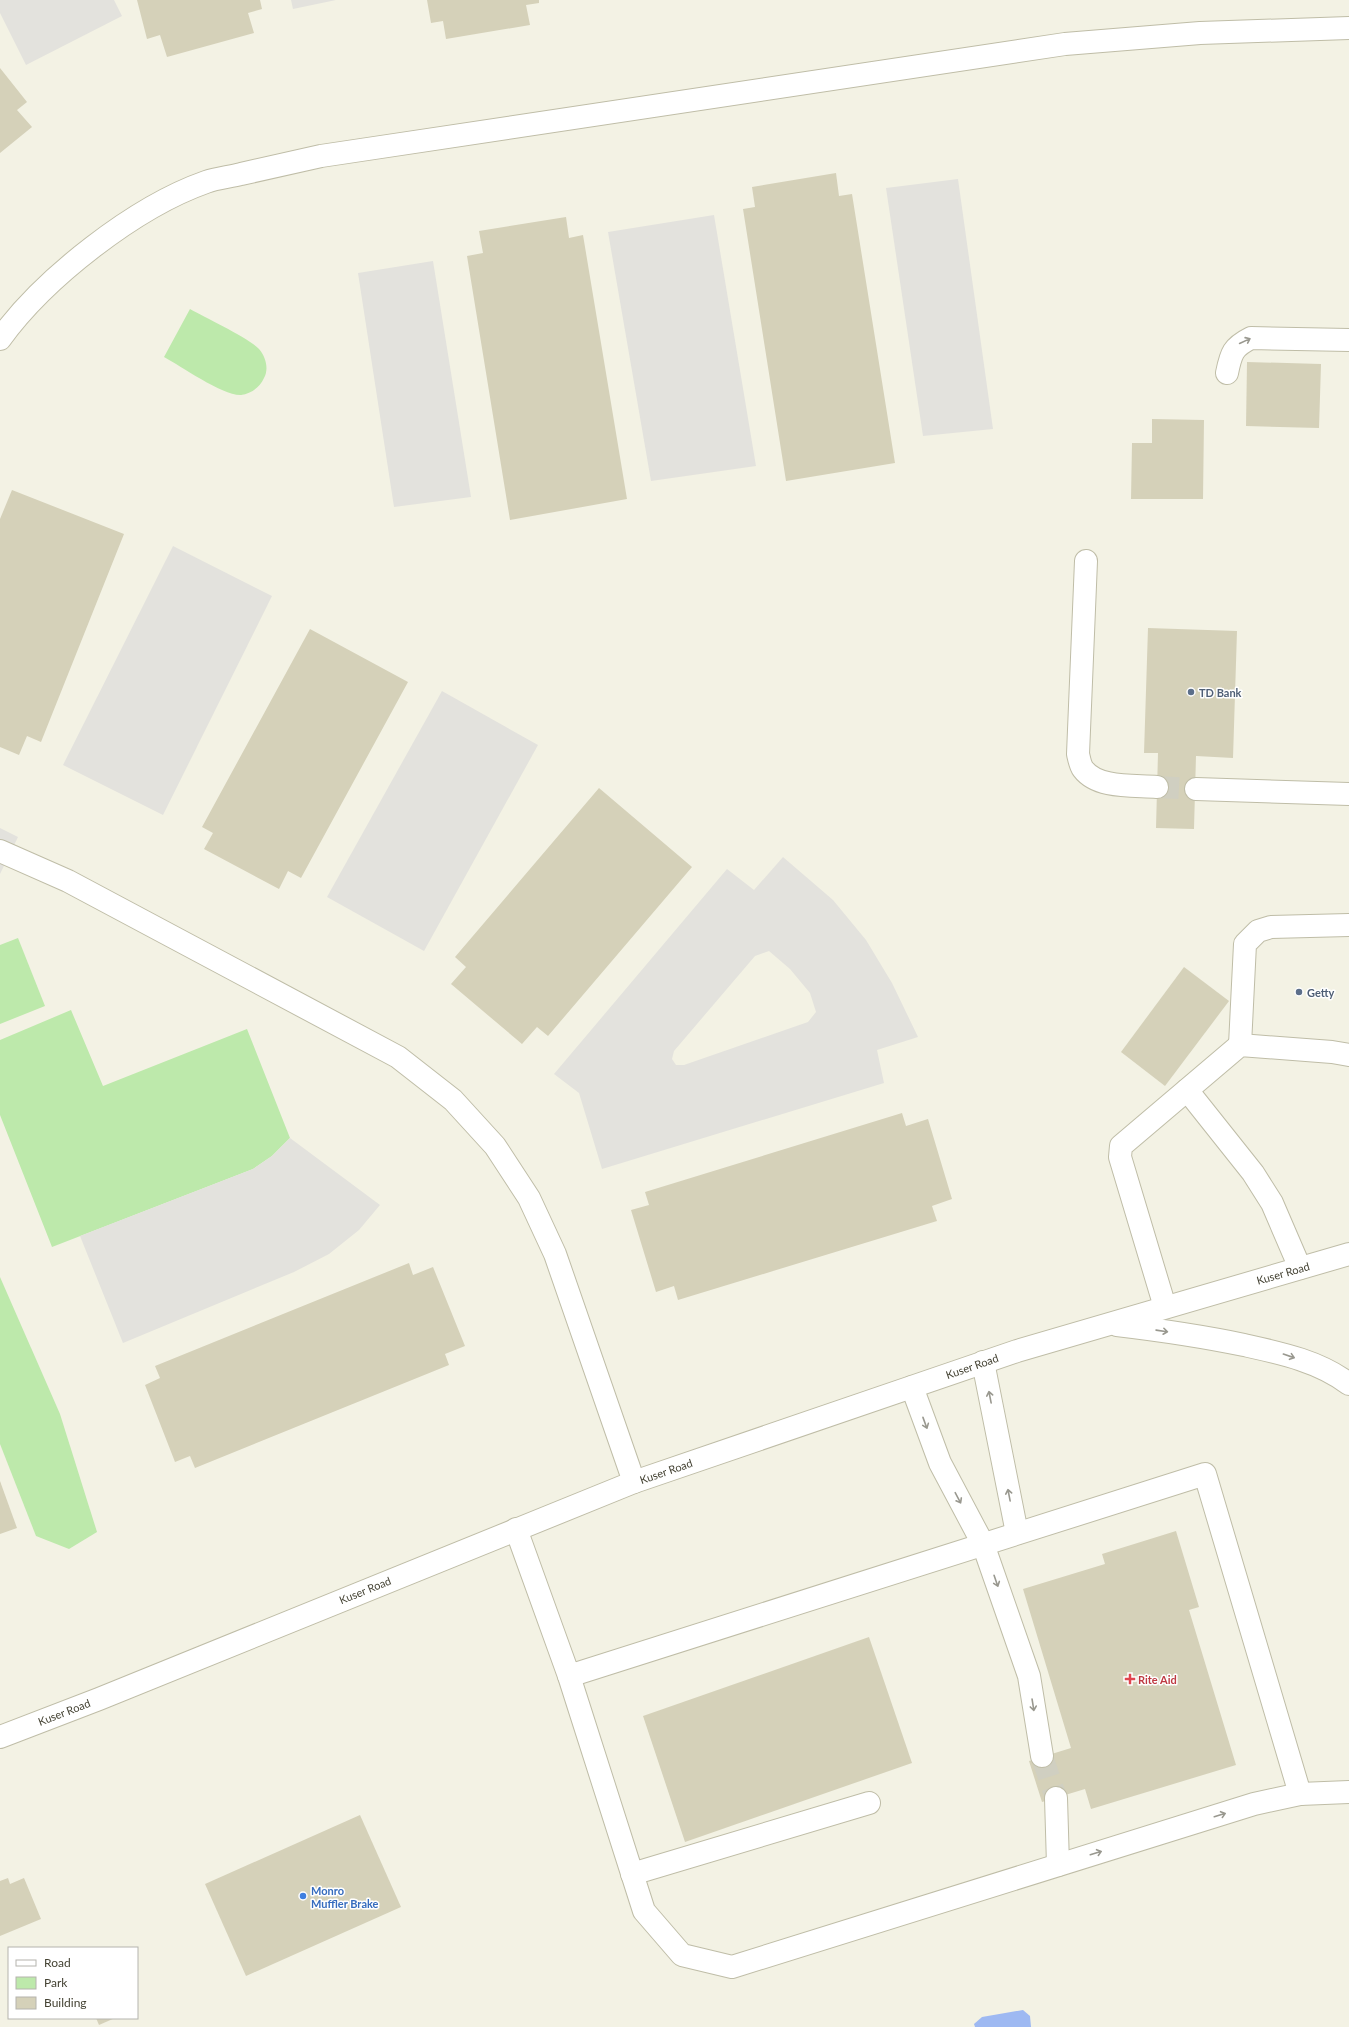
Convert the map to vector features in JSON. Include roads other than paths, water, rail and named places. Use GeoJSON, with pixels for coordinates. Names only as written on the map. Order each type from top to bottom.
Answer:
{"type":"FeatureCollection","features":[{"type":"Feature","properties":{"kind":"street"},"geometry":{"type":"LineString","coordinates":[[0,339],[27,307],[73,263],[121,227],[161,202],[206,182],[264,168],[321,156],[1065,44],[1200,33],[1349,28]]}},
{"type":"Feature","properties":{"kind":"street"},"geometry":{"type":"LineString","coordinates":[[1227,373],[1230,356],[1238,345],[1251,338],[1349,340]]}},
{"type":"Feature","properties":{"kind":"street"},"geometry":{"type":"LineString","coordinates":[[1086,561],[1078,754],[1082,768],[1092,777],[1107,783],[1158,787]]}},
{"type":"Feature","properties":{"kind":"street"},"geometry":{"type":"LineString","coordinates":[[1196,789],[1349,794]]}},
{"type":"Feature","properties":{"kind":"street"},"geometry":{"type":"LineString","coordinates":[[0,851],[68,881],[398,1057],[453,1100],[495,1146],[529,1198],[555,1254],[634,1482]]}},
{"type":"Feature","properties":{"kind":"street"},"geometry":{"type":"LineString","coordinates":[[1240,1045],[1245,944],[1258,931],[1272,927],[1349,925]]}},
{"type":"Feature","properties":{"kind":"street"},"geometry":{"type":"LineString","coordinates":[[1165,1307],[1120,1157],[1121,1146],[1240,1045],[1332,1052],[1349,1055]]}},
{"type":"Feature","properties":{"kind":"street"},"geometry":{"type":"LineString","coordinates":[[1186,1090],[1253,1173],[1272,1203],[1300,1268]]}},
{"type":"Feature","properties":{"kind":"street","name":"Kuser Road"},"geometry":{"type":"LineString","coordinates":[[0,1737],[99,1699],[634,1482],[983,1362],[1165,1307],[1349,1254]]}},
{"type":"Feature","properties":{"kind":"street"},"geometry":{"type":"LineString","coordinates":[[1110,1324],[1194,1335],[1287,1354],[1337,1375],[1349,1384]]}},
{"type":"Feature","properties":{"kind":"street"},"geometry":{"type":"LineString","coordinates":[[983,1362],[1016,1533]]}},
{"type":"Feature","properties":{"kind":"street"},"geometry":{"type":"LineString","coordinates":[[912,1386],[940,1464],[983,1544],[1029,1676],[1042,1756]]}},
{"type":"Feature","properties":{"kind":"street"},"geometry":{"type":"LineString","coordinates":[[569,1676],[1205,1474],[1300,1794]]}},
{"type":"Feature","properties":{"kind":"street"},"geometry":{"type":"LineString","coordinates":[[516,1529],[569,1676],[644,1911],[682,1955],[732,1967],[1254,1804],[1300,1794],[1349,1792]]}},
{"type":"Feature","properties":{"kind":"street"},"geometry":{"type":"LineString","coordinates":[[1056,1798],[1058,1865]]}},
{"type":"Feature","properties":{"kind":"street"},"geometry":{"type":"LineString","coordinates":[[632,1874],[869,1803]]}},
{"type":"Feature","properties":{"kind":"water"},"geometry":{"type":"Polygon","coordinates":[[[1023,2010],[1030,2016],[1031,2027],[975,2027],[974,2024],[982,2017],[1023,2010]]]}},
{"type":"Feature","properties":{"kind":"tunnel"},"geometry":{"type":"LineString","coordinates":[[1157,787],[1196,789]]}},
{"type":"Feature","properties":{"kind":"tunnel"},"geometry":{"type":"LineString","coordinates":[[1042,1756],[1056,1798]]}},
{"type":"Feature","properties":{"kind":"place","name":"TD Bank"},"geometry":{"type":"Point","coordinates":[1191,692]}},
{"type":"Feature","properties":{"kind":"place","name":"Getty"},"geometry":{"type":"Point","coordinates":[1299,992]}},
{"type":"Feature","properties":{"kind":"place","name":"Rite Aid"},"geometry":{"type":"Point","coordinates":[1130,1679]}},
{"type":"Feature","properties":{"kind":"place","name":"Monro Muffler Brake"},"geometry":{"type":"Point","coordinates":[303,1896]}}]}
